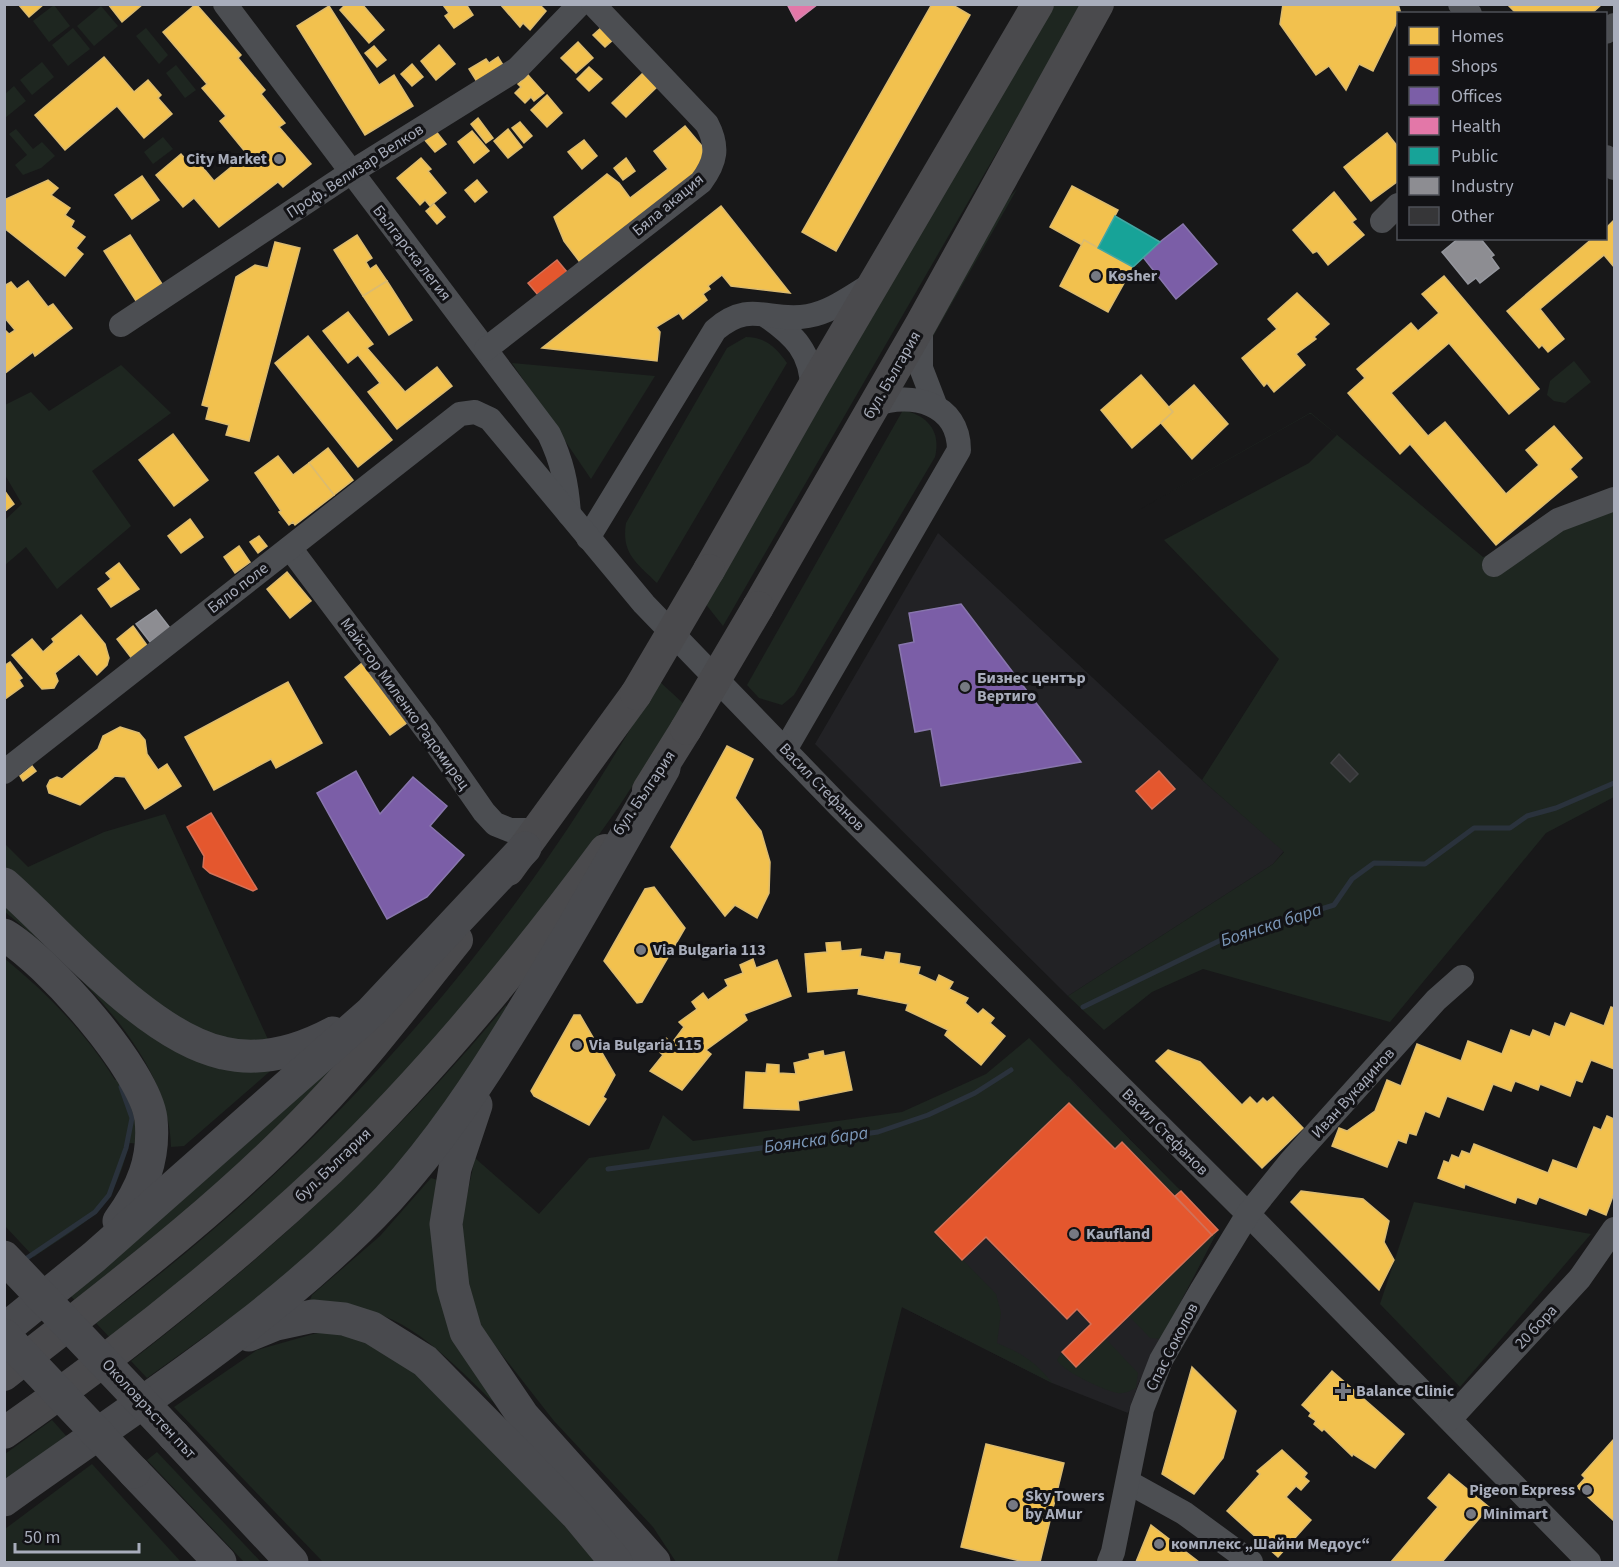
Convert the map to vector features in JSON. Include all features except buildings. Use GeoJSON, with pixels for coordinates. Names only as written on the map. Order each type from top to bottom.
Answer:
{"type":"FeatureCollection","features":[{"type":"Feature","properties":{"kind":"highway"},"geometry":{"type":"LineString","coordinates":[[4,1500],[214,1350],[301,1282],[389,1198],[434,1145],[491,1062],[576,927],[664,768]]}},
{"type":"Feature","properties":{"kind":"highway"},"geometry":{"type":"LineString","coordinates":[[4,1330],[94,1257],[371,1012],[531,839]]}},
{"type":"Feature","properties":{"kind":"highway"},"geometry":{"type":"LineString","coordinates":[[4,884],[139,1008],[182,1037],[223,1053],[268,1056],[306,1047],[371,1012]]}},
{"type":"Feature","properties":{"kind":"highway"},"geometry":{"type":"LineString","coordinates":[[4,935],[31,955],[75,1000],[108,1039],[136,1080],[151,1116],[151,1155],[138,1194],[94,1257]]}},
{"type":"Feature","properties":{"kind":"highway"},"geometry":{"type":"LineString","coordinates":[[491,1062],[461,1145],[446,1224],[453,1287],[466,1332],[523,1416],[654,1563]]}},
{"type":"Feature","properties":{"kind":"highway","name":"Околовръстен път"},"geometry":{"type":"LineString","coordinates":[[4,1257],[292,1563]]}},
{"type":"Feature","properties":{"kind":"highway"},"geometry":{"type":"LineString","coordinates":[[4,1320],[38,1302]]}},
{"type":"Feature","properties":{"kind":"highway"},"geometry":{"type":"LineString","coordinates":[[214,1350],[276,1324],[300,1317],[344,1319],[372,1328],[425,1361],[577,1515],[616,1563]]}},
{"type":"Feature","properties":{"kind":"highway"},"geometry":{"type":"LineString","coordinates":[[4,1335],[220,1563]]}},
{"type":"Feature","properties":{"kind":"main road"},"geometry":{"type":"LineString","coordinates":[[4,1375],[218,1202],[315,1110],[459,938],[636,694],[1038,4]]}},
{"type":"Feature","properties":{"kind":"main road","name":"бул. България"},"geometry":{"type":"LineString","coordinates":[[4,1433],[121,1350],[250,1242],[330,1169],[413,1085],[481,1006],[586,875],[664,768],[921,324],[1098,4]]}},
{"type":"Feature","properties":{"kind":"street","name":"Българска легия"},"geometry":{"type":"LineString","coordinates":[[225,4],[283,79],[350,173],[549,434],[562,461],[567,483],[569,514]]}},
{"type":"Feature","properties":{"kind":"street","name":"Проф. Велизар Велков"},"geometry":{"type":"LineString","coordinates":[[121,326],[350,173],[517,69],[580,4]]}},
{"type":"Feature","properties":{"kind":"street","name":"Бяла акация"},"geometry":{"type":"LineString","coordinates":[[486,349],[701,182],[711,168],[716,153],[713,136],[707,124],[593,4]]}},
{"type":"Feature","properties":{"kind":"street"},"geometry":{"type":"LineString","coordinates":[[569,514],[588,538],[715,330],[733,316],[763,314],[807,316],[828,310],[874,283]]}},
{"type":"Feature","properties":{"kind":"street"},"geometry":{"type":"LineString","coordinates":[[763,314],[796,338],[806,352],[812,374],[812,389]]}},
{"type":"Feature","properties":{"kind":"street"},"geometry":{"type":"LineString","coordinates":[[785,750],[956,458],[959,442],[955,426],[936,407],[921,368],[919,348],[921,324]]}},
{"type":"Feature","properties":{"kind":"street"},"geometry":{"type":"LineString","coordinates":[[874,405],[903,398],[936,407]]}},
{"type":"Feature","properties":{"kind":"street","name":"Бяло поле"},"geometry":{"type":"LineString","coordinates":[[4,772],[460,414],[475,412],[490,419],[569,514]]}},
{"type":"Feature","properties":{"kind":"street"},"geometry":{"type":"LineString","coordinates":[[1494,565],[1558,520],[1614,500]]}},
{"type":"Feature","properties":{"kind":"street","name":"Васил Стефанов"},"geometry":{"type":"LineString","coordinates":[[588,538],[644,604],[785,750],[1248,1214],[1589,1563]]}},
{"type":"Feature","properties":{"kind":"street","name":"Майстор Миленко Радомирец"},"geometry":{"type":"LineString","coordinates":[[290,548],[431,736],[484,812],[495,824],[531,839]]}},
{"type":"Feature","properties":{"kind":"street","name":"Иван Вукадинов"},"geometry":{"type":"LineString","coordinates":[[1248,1214],[1294,1157],[1429,1008],[1462,977]]}},
{"type":"Feature","properties":{"kind":"street","name":"Спас Соколов"},"geometry":{"type":"LineString","coordinates":[[1109,1563],[1142,1409],[1154,1376],[1201,1291],[1248,1214]]}},
{"type":"Feature","properties":{"kind":"street","name":"20 бора"},"geometry":{"type":"LineString","coordinates":[[1450,1419],[1580,1278],[1611,1241]]}},
{"type":"Feature","properties":{"kind":"street"},"geometry":{"type":"LineString","coordinates":[[1128,1482],[1184,1513],[1251,1563]]}},
{"type":"Feature","properties":{"kind":"shaded area"},"geometry":{"type":"Polygon","coordinates":[[[54,5],[70,26],[49,42],[33,21],[54,5]]]}},
{"type":"Feature","properties":{"kind":"shaded area"},"geometry":{"type":"Polygon","coordinates":[[[1050,5],[1082,5],[723,626],[704,602],[1050,5]]]}},
{"type":"Feature","properties":{"kind":"shaded area"},"geometry":{"type":"Polygon","coordinates":[[[101,6],[118,26],[94,46],[77,26],[101,6]]]}},
{"type":"Feature","properties":{"kind":"shaded area"},"geometry":{"type":"Polygon","coordinates":[[[73,28],[90,49],[68,66],[52,45],[73,28]]]}},
{"type":"Feature","properties":{"kind":"shaded area"},"geometry":{"type":"Polygon","coordinates":[[[146,28],[168,55],[159,64],[136,36],[146,28]]]}},
{"type":"Feature","properties":{"kind":"shaded area"},"geometry":{"type":"Polygon","coordinates":[[[42,62],[54,77],[32,95],[20,80],[42,62]]]}},
{"type":"Feature","properties":{"kind":"shaded area"},"geometry":{"type":"Polygon","coordinates":[[[176,65],[196,90],[185,98],[166,73],[176,65]]]}},
{"type":"Feature","properties":{"kind":"shaded area"},"geometry":{"type":"Polygon","coordinates":[[[14,86],[26,101],[5,118],[5,94],[14,86]]]}},
{"type":"Feature","properties":{"kind":"shaded area"},"geometry":{"type":"Polygon","coordinates":[[[16,129],[33,149],[42,142],[55,156],[41,168],[23,175],[15,165],[27,155],[9,134],[16,129]]]}},
{"type":"Feature","properties":{"kind":"shaded area"},"geometry":{"type":"Polygon","coordinates":[[[163,137],[173,149],[153,164],[144,152],[163,137]]]}},
{"type":"Feature","properties":{"kind":"shaded area"},"geometry":{"type":"Polygon","coordinates":[[[1017,189],[931,340],[933,321],[1001,206],[1017,189]]]}},
{"type":"Feature","properties":{"kind":"shaded area"},"geometry":{"type":"Polygon","coordinates":[[[746,337],[753,337],[770,344],[787,363],[657,583],[637,563],[628,550],[625,534],[626,523],[727,348],[746,337]]]}},
{"type":"Feature","properties":{"kind":"shaded area"},"geometry":{"type":"Polygon","coordinates":[[[1574,361],[1591,382],[1565,403],[1554,401],[1547,395],[1550,381],[1574,361]]]}},
{"type":"Feature","properties":{"kind":"shaded area"},"geometry":{"type":"Polygon","coordinates":[[[512,363],[655,376],[591,479],[512,363]]]}},
{"type":"Feature","properties":{"kind":"shaded area"},"geometry":{"type":"Polygon","coordinates":[[[121,365],[171,413],[92,471],[131,526],[57,589],[26,547],[5,565],[5,520],[22,504],[5,475],[5,405],[31,392],[49,411],[121,365]]]}},
{"type":"Feature","properties":{"kind":"shaded area"},"geometry":{"type":"Polygon","coordinates":[[[903,410],[919,416],[931,426],[936,440],[935,457],[794,695],[782,705],[759,698],[747,685],[903,410]]]}},
{"type":"Feature","properties":{"kind":"shaded area"},"geometry":{"type":"Polygon","coordinates":[[[1311,413],[1483,557],[1614,511],[1614,797],[1546,833],[1390,1022],[1203,969],[1152,992],[1104,1030],[1068,996],[1273,864],[1284,852],[1202,780],[1279,659],[1164,540],[1309,463],[1337,435],[1311,413]]]}},
{"type":"Feature","properties":{"kind":"shaded area"},"geometry":{"type":"Polygon","coordinates":[[[938,533],[1202,780],[1284,851],[1273,864],[1068,996],[815,744],[938,533]]]}},
{"type":"Feature","properties":{"kind":"shaded area"},"geometry":{"type":"Polygon","coordinates":[[[659,681],[685,705],[618,808],[568,878],[397,1086],[287,1194],[113,1341],[96,1323],[156,1277],[271,1178],[377,1070],[476,955],[558,842],[659,681]]]}},
{"type":"Feature","properties":{"kind":"shaded area"},"geometry":{"type":"Polygon","coordinates":[[[165,814],[271,1046],[229,1042],[166,1015],[5,871],[4,843],[28,867],[104,832],[165,814]]]}},
{"type":"Feature","properties":{"kind":"shaded area"},"geometry":{"type":"Polygon","coordinates":[[[4,896],[109,995],[276,1066],[184,1146],[171,1147],[166,1113],[154,1079],[136,1046],[87,986],[5,912],[4,896]]]}},
{"type":"Feature","properties":{"kind":"shaded area"},"geometry":{"type":"Polygon","coordinates":[[[4,958],[65,1014],[115,1080],[123,1076],[143,1144],[129,1143],[115,1185],[96,1212],[84,1223],[34,1257],[5,1226],[4,958]]]}},
{"type":"Feature","properties":{"kind":"shaded area"},"geometry":{"type":"Polygon","coordinates":[[[506,1005],[509,1013],[422,1138],[344,1224],[260,1297],[147,1378],[131,1361],[232,1279],[329,1193],[420,1102],[506,1005]]]}},
{"type":"Feature","properties":{"kind":"shaded area"},"geometry":{"type":"Polygon","coordinates":[[[1029,1038],[1181,1191],[1175,1196],[1123,1142],[1115,1149],[1069,1103],[936,1232],[996,1294],[1001,1313],[997,1343],[1027,1359],[1052,1383],[902,1307],[837,1562],[676,1562],[653,1527],[554,1421],[474,1319],[459,1261],[464,1209],[475,1158],[539,1214],[589,1158],[649,1149],[663,1115],[693,1141],[902,1112],[986,1074],[1029,1038]]]}},
{"type":"Feature","properties":{"kind":"shaded area"},"geometry":{"type":"Polygon","coordinates":[[[338,1062],[269,1141],[79,1305],[65,1290],[338,1062]]]}},
{"type":"Feature","properties":{"kind":"shaded area"},"geometry":{"type":"Polygon","coordinates":[[[1068,1076],[1218,1230],[1139,1382],[1128,1413],[1052,1383],[902,1307],[1068,1076]]]}},
{"type":"Feature","properties":{"kind":"shaded area"},"geometry":{"type":"Polygon","coordinates":[[[431,1178],[441,1181],[435,1211],[513,1420],[430,1344],[393,1320],[350,1308],[309,1303],[312,1295],[380,1236],[431,1178]]]}},
{"type":"Feature","properties":{"kind":"shaded area"},"geometry":{"type":"Polygon","coordinates":[[[1414,1202],[1591,1234],[1460,1387],[1380,1304],[1414,1202]]]}},
{"type":"Feature","properties":{"kind":"shaded area"},"geometry":{"type":"Polygon","coordinates":[[[1218,1230],[1161,1339],[1150,1338],[1129,1316],[1218,1230]]]}},
{"type":"Feature","properties":{"kind":"shaded area"},"geometry":{"type":"Polygon","coordinates":[[[324,1331],[349,1334],[401,1355],[605,1562],[323,1562],[174,1407],[257,1350],[324,1331]]]}},
{"type":"Feature","properties":{"kind":"shaded area"},"geometry":{"type":"Polygon","coordinates":[[[1105,1338],[1138,1373],[1136,1388],[1118,1393],[1094,1385],[1067,1370],[1057,1360],[1062,1352],[1076,1367],[1105,1338]]]}},
{"type":"Feature","properties":{"kind":"shaded area"},"geometry":{"type":"Polygon","coordinates":[[[52,1420],[68,1438],[5,1485],[5,1454],[52,1420]]]}},
{"type":"Feature","properties":{"kind":"shaded area"},"geometry":{"type":"Polygon","coordinates":[[[157,1452],[261,1562],[244,1562],[147,1460],[157,1452]]]}},
{"type":"Feature","properties":{"kind":"shaded area"},"geometry":{"type":"Polygon","coordinates":[[[92,1464],[181,1562],[5,1562],[5,1529],[92,1464]]]}},
{"type":"Feature","properties":{"kind":"waterway","name":"Боянска бара"},"geometry":{"type":"LineString","coordinates":[[1083,1007],[1221,940],[1334,905],[1352,879],[1374,863],[1425,864],[1474,828],[1510,828],[1527,816],[1556,808],[1614,783]]}},
{"type":"Feature","properties":{"kind":"waterway","name":"Боянска бара"},"geometry":{"type":"LineString","coordinates":[[608,1169],[878,1132],[928,1115],[975,1093],[1011,1070]]}},
{"type":"Feature","properties":{"kind":"waterway"},"geometry":{"type":"LineString","coordinates":[[24,1260],[95,1212],[109,1195],[126,1148],[132,1118],[121,1087]]}},
{"type":"Feature","properties":{"kind":"place","name":"City Market"},"geometry":{"type":"Point","coordinates":[279,159]}},
{"type":"Feature","properties":{"kind":"place","name":"Kosher"},"geometry":{"type":"Point","coordinates":[1096,276]}},
{"type":"Feature","properties":{"kind":"place","name":"Бизнес център Вертиго"},"geometry":{"type":"Point","coordinates":[965,687]}},
{"type":"Feature","properties":{"kind":"place","name":"Via Bulgaria 113"},"geometry":{"type":"Point","coordinates":[641,950]}},
{"type":"Feature","properties":{"kind":"place","name":"Via Bulgaria 115"},"geometry":{"type":"Point","coordinates":[577,1045]}},
{"type":"Feature","properties":{"kind":"place","name":"Kaufland"},"geometry":{"type":"Point","coordinates":[1074,1234]}},
{"type":"Feature","properties":{"kind":"place","name":"Balance Clinic"},"geometry":{"type":"Point","coordinates":[1343,1391]}},
{"type":"Feature","properties":{"kind":"place","name":"Pigeon Express"},"geometry":{"type":"Point","coordinates":[1587,1490]}},
{"type":"Feature","properties":{"kind":"place","name":"Sky Towers by AMur"},"geometry":{"type":"Point","coordinates":[1013,1505]}},
{"type":"Feature","properties":{"kind":"place","name":"Minimart"},"geometry":{"type":"Point","coordinates":[1471,1514]}},
{"type":"Feature","properties":{"kind":"place","name":"комплекс „Шайни Медоус“"},"geometry":{"type":"Point","coordinates":[1159,1544]}}]}
